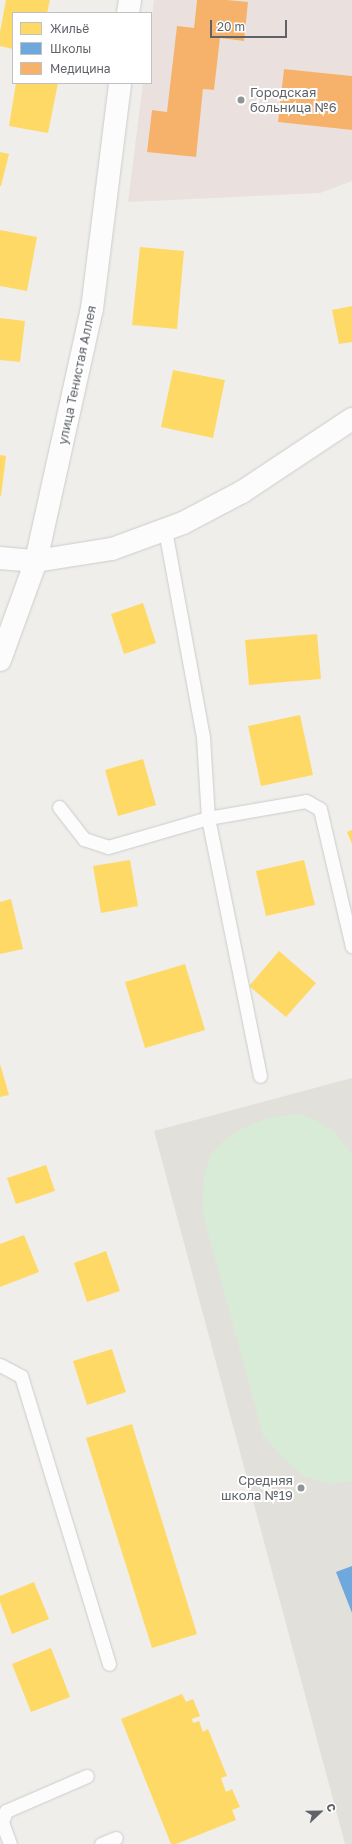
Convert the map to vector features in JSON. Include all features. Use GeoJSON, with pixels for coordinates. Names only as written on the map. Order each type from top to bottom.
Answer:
{"type":"FeatureCollection","features":[{"type":"Feature","properties":{"kind":"street"},"geometry":{"type":"LineString","coordinates":[[128,12],[130,0]]}},
{"type":"Feature","properties":{"kind":"street","name":"улица Тенистая Аллея"},"geometry":{"type":"LineString","coordinates":[[0,660],[36,561],[92,309],[120,84]]}},
{"type":"Feature","properties":{"kind":"street"},"geometry":{"type":"LineString","coordinates":[[0,558],[36,561],[112,550],[183,523],[242,492],[352,419]]}},
{"type":"Feature","properties":{"kind":"lane"},"geometry":{"type":"LineString","coordinates":[[165,530],[203,737],[208,818],[260,1076]]}},
{"type":"Feature","properties":{"kind":"lane"},"geometry":{"type":"LineString","coordinates":[[59,807],[84,839],[108,847],[208,818],[306,801],[320,808],[352,946]]}},
{"type":"Feature","properties":{"kind":"lane"},"geometry":{"type":"LineString","coordinates":[[0,1365],[21,1376],[110,1664]]}},
{"type":"Feature","properties":{"kind":"lane"},"geometry":{"type":"LineString","coordinates":[[10,1844],[2,1822],[6,1811],[87,1776]]}},
{"type":"Feature","properties":{"kind":"lane"},"geometry":{"type":"LineString","coordinates":[[101,1844],[116,1838]]}},
{"type":"Feature","properties":{"kind":"shaded area","name":"Городская больница №6"},"geometry":{"type":"Polygon","coordinates":[[[154,0],[197,0],[194,28],[167,112],[152,110],[147,151],[195,157],[203,89],[214,90],[220,38],[244,41],[227,0],[352,0],[352,76],[284,69],[278,122],[352,130],[352,181],[320,193],[128,202],[143,84],[152,84],[152,16],[154,0]]]}},
{"type":"Feature","properties":{"kind":"shaded area","name":"Средняя школа №19"},"geometry":{"type":"Polygon","coordinates":[[[352,1078],[352,1844],[345,1844],[154,1131],[352,1078]]]}},
{"type":"Feature","properties":{"kind":"green space"},"geometry":{"type":"Polygon","coordinates":[[[297,1114],[313,1119],[333,1131],[352,1154],[352,1481],[333,1484],[305,1477],[282,1457],[263,1435],[203,1214],[204,1176],[211,1154],[225,1140],[243,1128],[268,1118],[297,1114]]]}},
{"type":"Feature","properties":{"kind":"building: Жильё"},"geometry":{"type":"Polygon","coordinates":[[[6,0],[50,0],[47,12],[12,12],[12,49],[0,46],[0,32],[6,0]]]}},
{"type":"Feature","properties":{"kind":"building: Жильё"},"geometry":{"type":"Polygon","coordinates":[[[16,84],[58,84],[48,133],[9,126],[16,84]]]}},
{"type":"Feature","properties":{"kind":"building: Жильё"},"geometry":{"type":"Polygon","coordinates":[[[0,152],[9,154],[1,186],[0,186],[0,152]]]}},
{"type":"Feature","properties":{"kind":"building: Жильё"},"geometry":{"type":"Polygon","coordinates":[[[0,230],[37,237],[27,291],[0,286],[0,230]]]}},
{"type":"Feature","properties":{"kind":"building: Жильё"},"geometry":{"type":"Polygon","coordinates":[[[140,247],[184,251],[177,329],[132,325],[140,247]]]}},
{"type":"Feature","properties":{"kind":"building: Жильё"},"geometry":{"type":"Polygon","coordinates":[[[352,306],[352,342],[339,344],[332,310],[352,306]]]}},
{"type":"Feature","properties":{"kind":"building: Жильё"},"geometry":{"type":"Polygon","coordinates":[[[0,318],[25,321],[20,362],[0,360],[0,318]]]}},
{"type":"Feature","properties":{"kind":"building: Жильё"},"geometry":{"type":"Polygon","coordinates":[[[173,370],[225,380],[213,438],[161,427],[173,370]]]}},
{"type":"Feature","properties":{"kind":"building: Жильё"},"geometry":{"type":"Polygon","coordinates":[[[0,455],[6,456],[1,496],[0,496],[0,455]]]}},
{"type":"Feature","properties":{"kind":"building: Жильё"},"geometry":{"type":"Polygon","coordinates":[[[143,603],[156,643],[124,654],[111,614],[143,603]]]}},
{"type":"Feature","properties":{"kind":"building: Жильё"},"geometry":{"type":"Polygon","coordinates":[[[317,634],[321,679],[249,685],[245,640],[317,634]]]}},
{"type":"Feature","properties":{"kind":"building: Жильё"},"geometry":{"type":"Polygon","coordinates":[[[300,715],[313,775],[261,786],[248,726],[300,715]]]}},
{"type":"Feature","properties":{"kind":"building: Жильё"},"geometry":{"type":"Polygon","coordinates":[[[143,759],[156,805],[118,816],[105,770],[143,759]]]}},
{"type":"Feature","properties":{"kind":"building: Жильё"},"geometry":{"type":"Polygon","coordinates":[[[352,830],[352,844],[347,832],[352,830]]]}},
{"type":"Feature","properties":{"kind":"building: Жильё"},"geometry":{"type":"Polygon","coordinates":[[[130,860],[138,906],[101,913],[93,866],[130,860]]]}},
{"type":"Feature","properties":{"kind":"building: Жильё"},"geometry":{"type":"Polygon","coordinates":[[[304,860],[315,905],[266,916],[256,871],[304,860]]]}},
{"type":"Feature","properties":{"kind":"building: Жильё"},"geometry":{"type":"Polygon","coordinates":[[[11,899],[23,949],[0,954],[0,902],[11,899]]]}},
{"type":"Feature","properties":{"kind":"building: Жильё"},"geometry":{"type":"Polygon","coordinates":[[[279,951],[316,983],[286,1017],[249,986],[279,951]]]}},
{"type":"Feature","properties":{"kind":"building: Жильё"},"geometry":{"type":"Polygon","coordinates":[[[185,964],[205,1030],[145,1048],[125,982],[185,964]]]}},
{"type":"Feature","properties":{"kind":"building: Жильё"},"geometry":{"type":"Polygon","coordinates":[[[0,1064],[9,1095],[0,1097],[0,1064]]]}},
{"type":"Feature","properties":{"kind":"building: Жильё"},"geometry":{"type":"Polygon","coordinates":[[[46,1165],[55,1191],[16,1204],[7,1178],[46,1165]]]}},
{"type":"Feature","properties":{"kind":"building: Жильё"},"geometry":{"type":"Polygon","coordinates":[[[24,1235],[39,1272],[0,1287],[0,1244],[24,1235]]]}},
{"type":"Feature","properties":{"kind":"building: Жильё"},"geometry":{"type":"Polygon","coordinates":[[[106,1251],[120,1291],[87,1302],[74,1263],[106,1251]]]}},
{"type":"Feature","properties":{"kind":"building: Жильё"},"geometry":{"type":"Polygon","coordinates":[[[112,1349],[126,1392],[87,1405],[73,1361],[112,1349]]]}},
{"type":"Feature","properties":{"kind":"building: Жильё"},"geometry":{"type":"Polygon","coordinates":[[[132,1424],[197,1634],[152,1648],[86,1438],[132,1424]]]}},
{"type":"Feature","properties":{"kind":"building: Жильё"},"geometry":{"type":"Polygon","coordinates":[[[34,1582],[49,1619],[12,1634],[0,1602],[0,1596],[34,1582]]]}},
{"type":"Feature","properties":{"kind":"building: Жильё"},"geometry":{"type":"Polygon","coordinates":[[[51,1648],[70,1697],[31,1712],[12,1664],[51,1648]]]}},
{"type":"Feature","properties":{"kind":"building: Жильё"},"geometry":{"type":"Polygon","coordinates":[[[182,1694],[186,1702],[193,1699],[200,1716],[192,1719],[193,1723],[199,1721],[203,1732],[208,1729],[227,1776],[221,1778],[226,1792],[232,1789],[240,1807],[232,1810],[236,1820],[176,1844],[171,1844],[121,1719],[182,1694]]]}},
{"type":"Feature","properties":{"kind":"building: Школы"},"geometry":{"type":"Polygon","coordinates":[[[352,1566],[352,1613],[336,1572],[352,1566]]]}},
{"type":"Feature","properties":{"kind":"building: Медицина"},"geometry":{"type":"Polygon","coordinates":[[[197,0],[248,2],[244,41],[220,38],[214,90],[203,89],[196,157],[147,152],[152,110],[167,112],[177,26],[194,28],[197,0]]]}},
{"type":"Feature","properties":{"kind":"building: Медицина"},"geometry":{"type":"Polygon","coordinates":[[[284,69],[352,76],[352,130],[278,122],[284,69]]]}},
{"type":"Feature","properties":{"kind":"place","name":"Городская больница №6"},"geometry":{"type":"Point","coordinates":[241,100]}},
{"type":"Feature","properties":{"kind":"place","name":"Средняя школа №19"},"geometry":{"type":"Point","coordinates":[301,1488]}}]}
